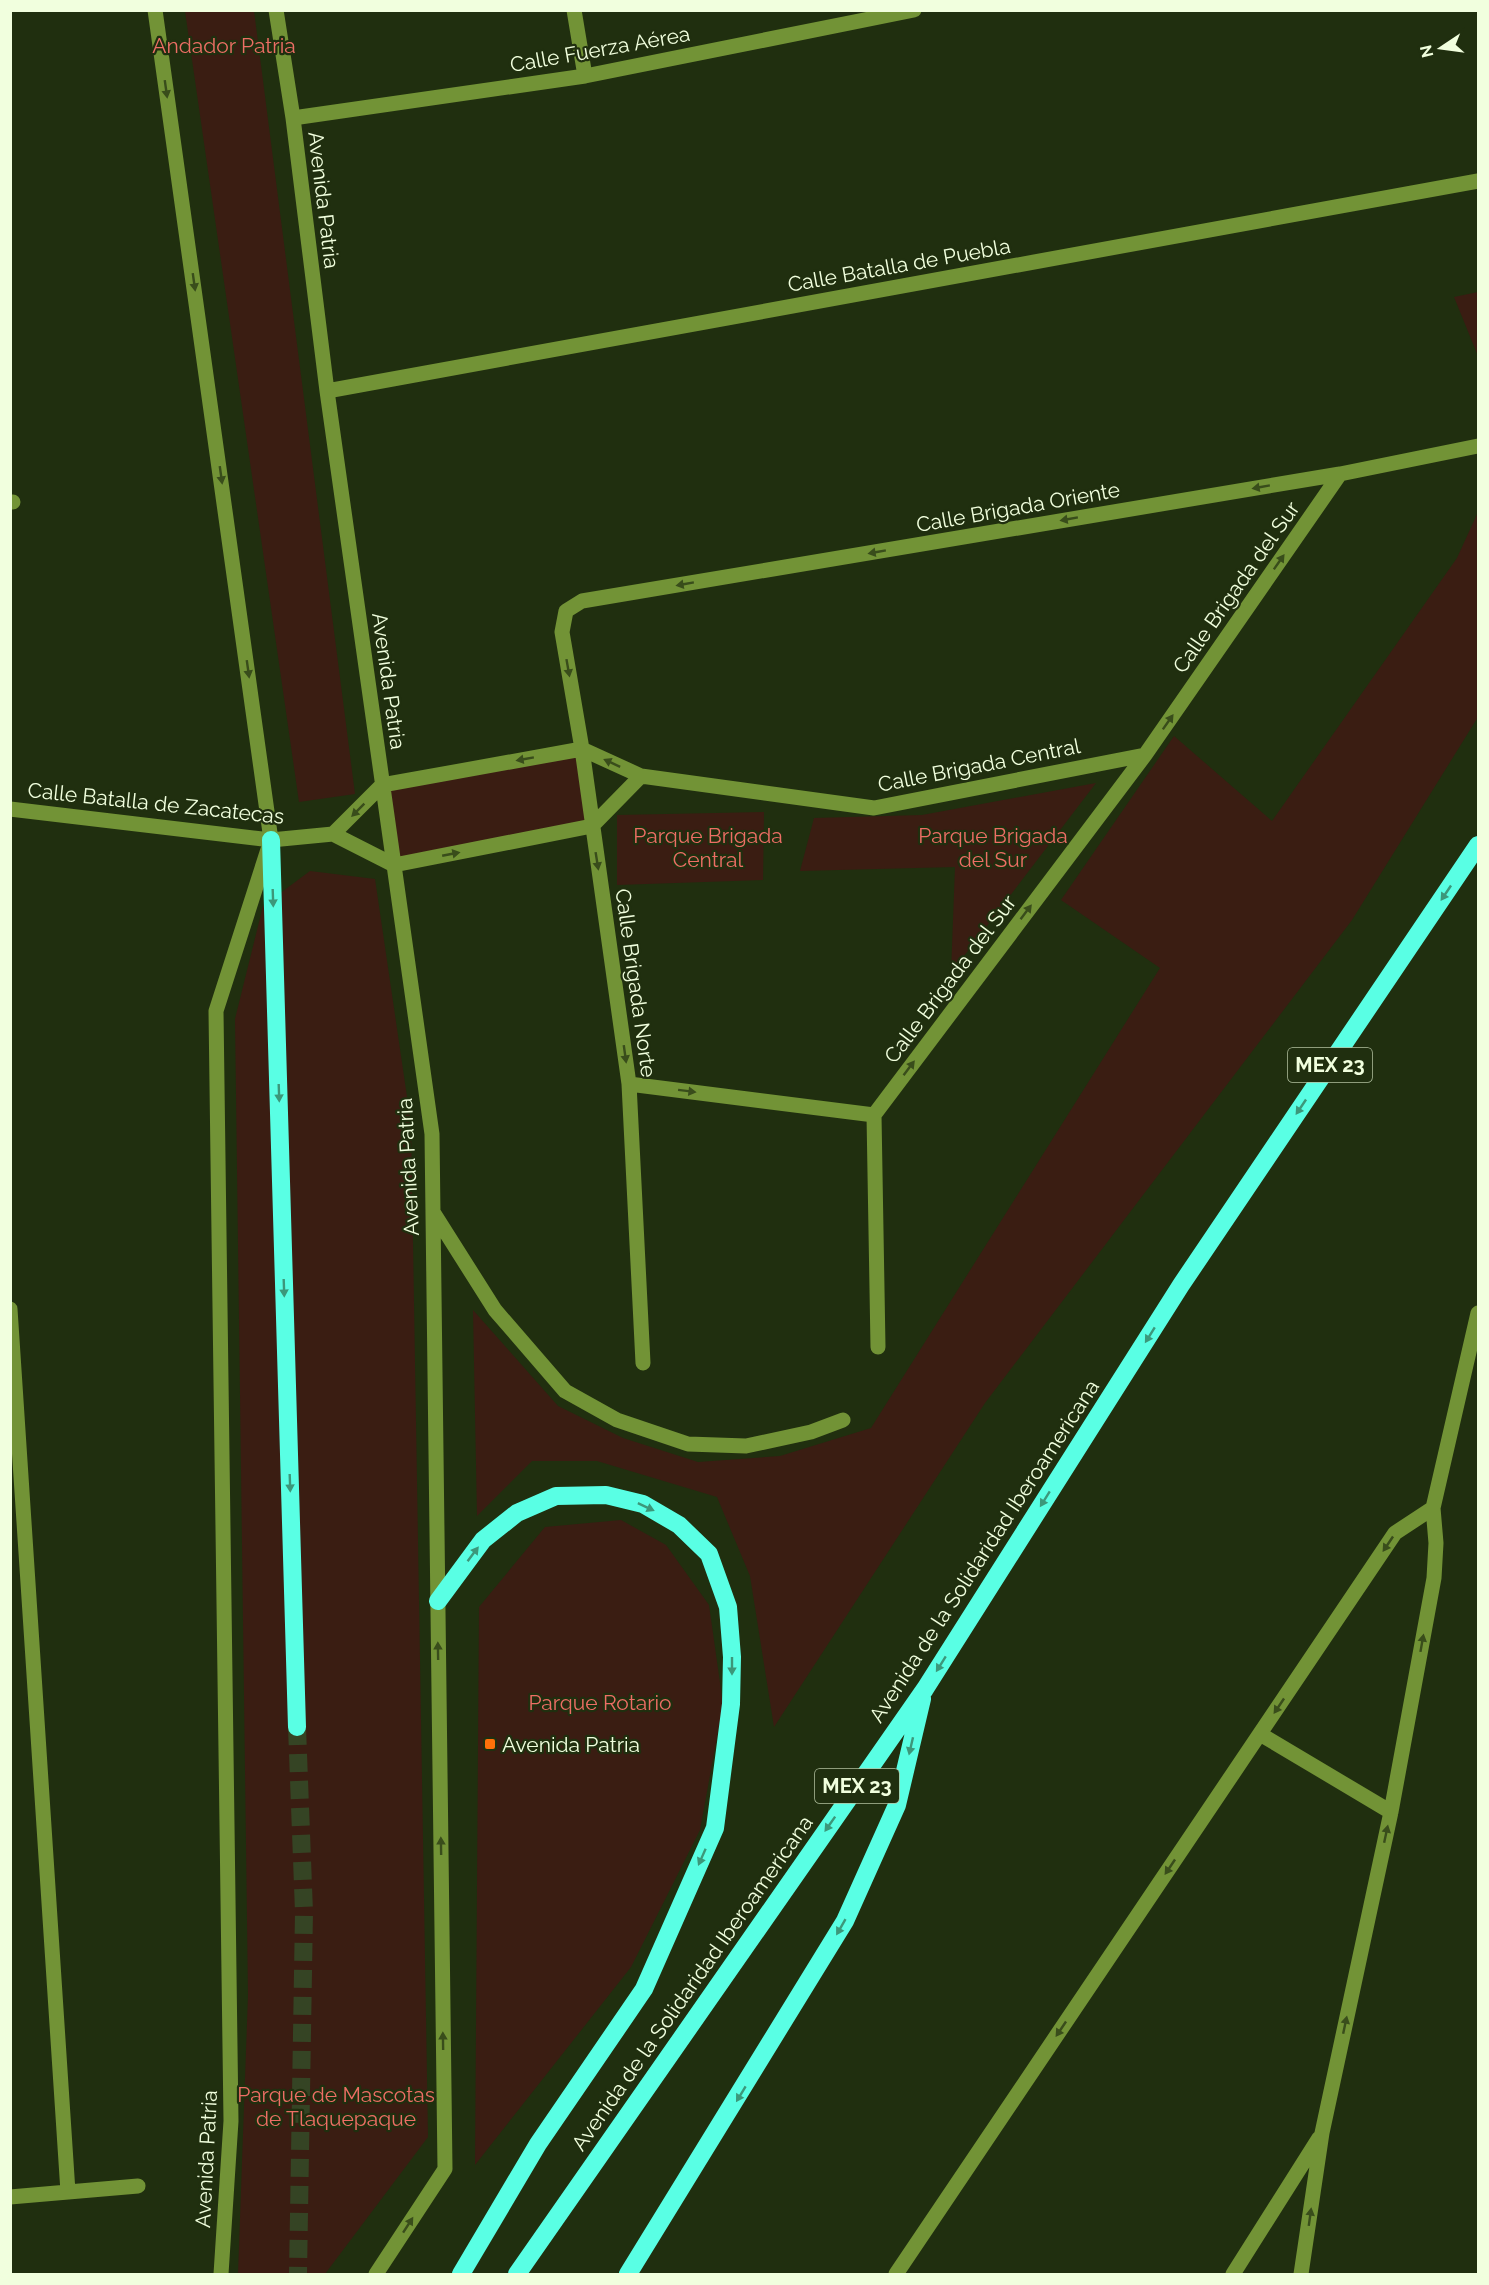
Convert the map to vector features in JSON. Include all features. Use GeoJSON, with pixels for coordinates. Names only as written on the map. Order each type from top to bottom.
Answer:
{"type":"FeatureCollection","features":[{"type":"Feature","properties":{"kind":"highway"},"geometry":{"type":"LineString","coordinates":[[272,840],[297,1727]]}},
{"type":"Feature","properties":{"kind":"highway","name":"Avenida de la Solidaridad Iberoamericana"},"geometry":{"type":"LineString","coordinates":[[517,2274],[925,1689],[1181,1285],[1479,845]]}},
{"type":"Feature","properties":{"kind":"highway"},"geometry":{"type":"LineString","coordinates":[[438,1601],[483,1540],[517,1513],[556,1496],[606,1495],[643,1504],[679,1525],[709,1554],[728,1607],[732,1657],[731,1704],[715,1828],[644,1989],[538,2144],[461,2274]]}},
{"type":"Feature","properties":{"kind":"highway"},"geometry":{"type":"LineString","coordinates":[[628,2274],[845,1921],[897,1805],[925,1689]]}},
{"type":"Feature","properties":{"kind":"street","name":"Avenida Patria"},"geometry":{"type":"LineString","coordinates":[[155,10],[272,840],[216,1011],[231,2121],[221,2274]]}},
{"type":"Feature","properties":{"kind":"street","name":"Avenida Patria"},"geometry":{"type":"LineString","coordinates":[[276,10],[293,118],[327,391],[432,1134],[445,2169],[376,2274]]}},
{"type":"Feature","properties":{"kind":"street"},"geometry":{"type":"LineString","coordinates":[[574,10],[585,76]]}},
{"type":"Feature","properties":{"kind":"street","name":"Calle Fuerza Aérea"},"geometry":{"type":"LineString","coordinates":[[293,118],[585,76],[914,10]]}},
{"type":"Feature","properties":{"kind":"street","name":"Calle Batalla de Puebla"},"geometry":{"type":"LineString","coordinates":[[327,391],[1479,181]]}},
{"type":"Feature","properties":{"kind":"street","name":"Calle Brigada Oriente"},"geometry":{"type":"LineString","coordinates":[[566,611],[582,601],[1340,474],[1479,446]]}},
{"type":"Feature","properties":{"kind":"street","name":"Calle Brigada del Sur"},"geometry":{"type":"LineString","coordinates":[[874,1115],[1145,755],[1340,474]]}},
{"type":"Feature","properties":{"kind":"street","name":"Calle Brigada Norte"},"geometry":{"type":"LineString","coordinates":[[566,611],[562,632],[582,749],[629,1084],[643,1363]]}},
{"type":"Feature","properties":{"kind":"street"},"geometry":{"type":"LineString","coordinates":[[582,749],[382,785],[333,834],[394,865],[592,826],[641,776]]}},
{"type":"Feature","properties":{"kind":"street","name":"Calle Brigada Central"},"geometry":{"type":"LineString","coordinates":[[582,749],[641,776],[874,808],[1145,755]]}},
{"type":"Feature","properties":{"kind":"street","name":"Calle Batalla de Zacatecas"},"geometry":{"type":"LineString","coordinates":[[10,809],[272,840],[333,834]]}},
{"type":"Feature","properties":{"kind":"street"},"geometry":{"type":"LineString","coordinates":[[629,1084],[874,1115],[878,1347]]}},
{"type":"Feature","properties":{"kind":"street"},"geometry":{"type":"LineString","coordinates":[[433,1211],[495,1310],[565,1391],[616,1420],[688,1444],[746,1446],[811,1432],[843,1420]]}},
{"type":"Feature","properties":{"kind":"street"},"geometry":{"type":"LineString","coordinates":[[10,1309],[15,1477],[68,2192]]}},
{"type":"Feature","properties":{"kind":"street"},"geometry":{"type":"LineString","coordinates":[[1301,2274],[1322,2133],[1391,1812],[1434,1578],[1436,1543],[1433,1508],[1479,1313]]}},
{"type":"Feature","properties":{"kind":"street"},"geometry":{"type":"LineString","coordinates":[[896,2274],[1395,1533],[1433,1508]]}},
{"type":"Feature","properties":{"kind":"street"},"geometry":{"type":"LineString","coordinates":[[1260,1734],[1391,1812]]}},
{"type":"Feature","properties":{"kind":"street"},"geometry":{"type":"LineString","coordinates":[[1233,2274],[1322,2133]]}},
{"type":"Feature","properties":{"kind":"street"},"geometry":{"type":"LineString","coordinates":[[10,2197],[138,2186]]}},
{"type":"Feature","properties":{"kind":"green space","name":"Andador Patria"},"geometry":{"type":"Polygon","coordinates":[[[185,11],[254,11],[355,794],[299,802],[185,11]]]}},
{"type":"Feature","properties":{"kind":"green space"},"geometry":{"type":"Polygon","coordinates":[[[1478,292],[1478,356],[1454,297],[1478,292]]]}},
{"type":"Feature","properties":{"kind":"green space"},"geometry":{"type":"Polygon","coordinates":[[[1478,512],[1478,717],[1352,920],[985,1403],[774,1727],[750,1576],[717,1497],[597,1461],[532,1461],[477,1516],[473,1310],[558,1406],[623,1438],[698,1462],[780,1456],[871,1428],[1160,968],[1061,900],[1174,736],[1272,821],[1457,558],[1478,512]]]}},
{"type":"Feature","properties":{"kind":"green space"},"geometry":{"type":"Polygon","coordinates":[[[582,749],[592,826],[394,865],[383,792],[582,749]]]}},
{"type":"Feature","properties":{"kind":"green space","name":"Parque Brigada del Sur"},"geometry":{"type":"Polygon","coordinates":[[[1096,783],[951,973],[955,867],[800,871],[814,818],[922,815],[1096,783]]]}},
{"type":"Feature","properties":{"kind":"green space","name":"Parque Brigada Central"},"geometry":{"type":"Polygon","coordinates":[[[764,812],[763,880],[617,885],[617,815],[764,812]]]}},
{"type":"Feature","properties":{"kind":"green space","name":"Parque de Mascotas de Tlaquepaque"},"geometry":{"type":"Polygon","coordinates":[[[310,871],[375,879],[411,1124],[428,2137],[325,2274],[238,2274],[248,1995],[235,1019],[263,906],[310,871]]]}},
{"type":"Feature","properties":{"kind":"green space","name":"Parque Rotario"},"geometry":{"type":"Polygon","coordinates":[[[621,1520],[666,1545],[709,1605],[723,1704],[700,1830],[631,1967],[475,2165],[479,1607],[545,1527],[621,1520]]]}},
{"type":"Feature","properties":{"kind":"tunnel"},"geometry":{"type":"LineString","coordinates":[[297,1727],[304,1912],[298,2274]]}},
{"type":"Feature","properties":{"kind":"place","name":"Avenida Patria"},"geometry":{"type":"Point","coordinates":[490,1744]}}]}
